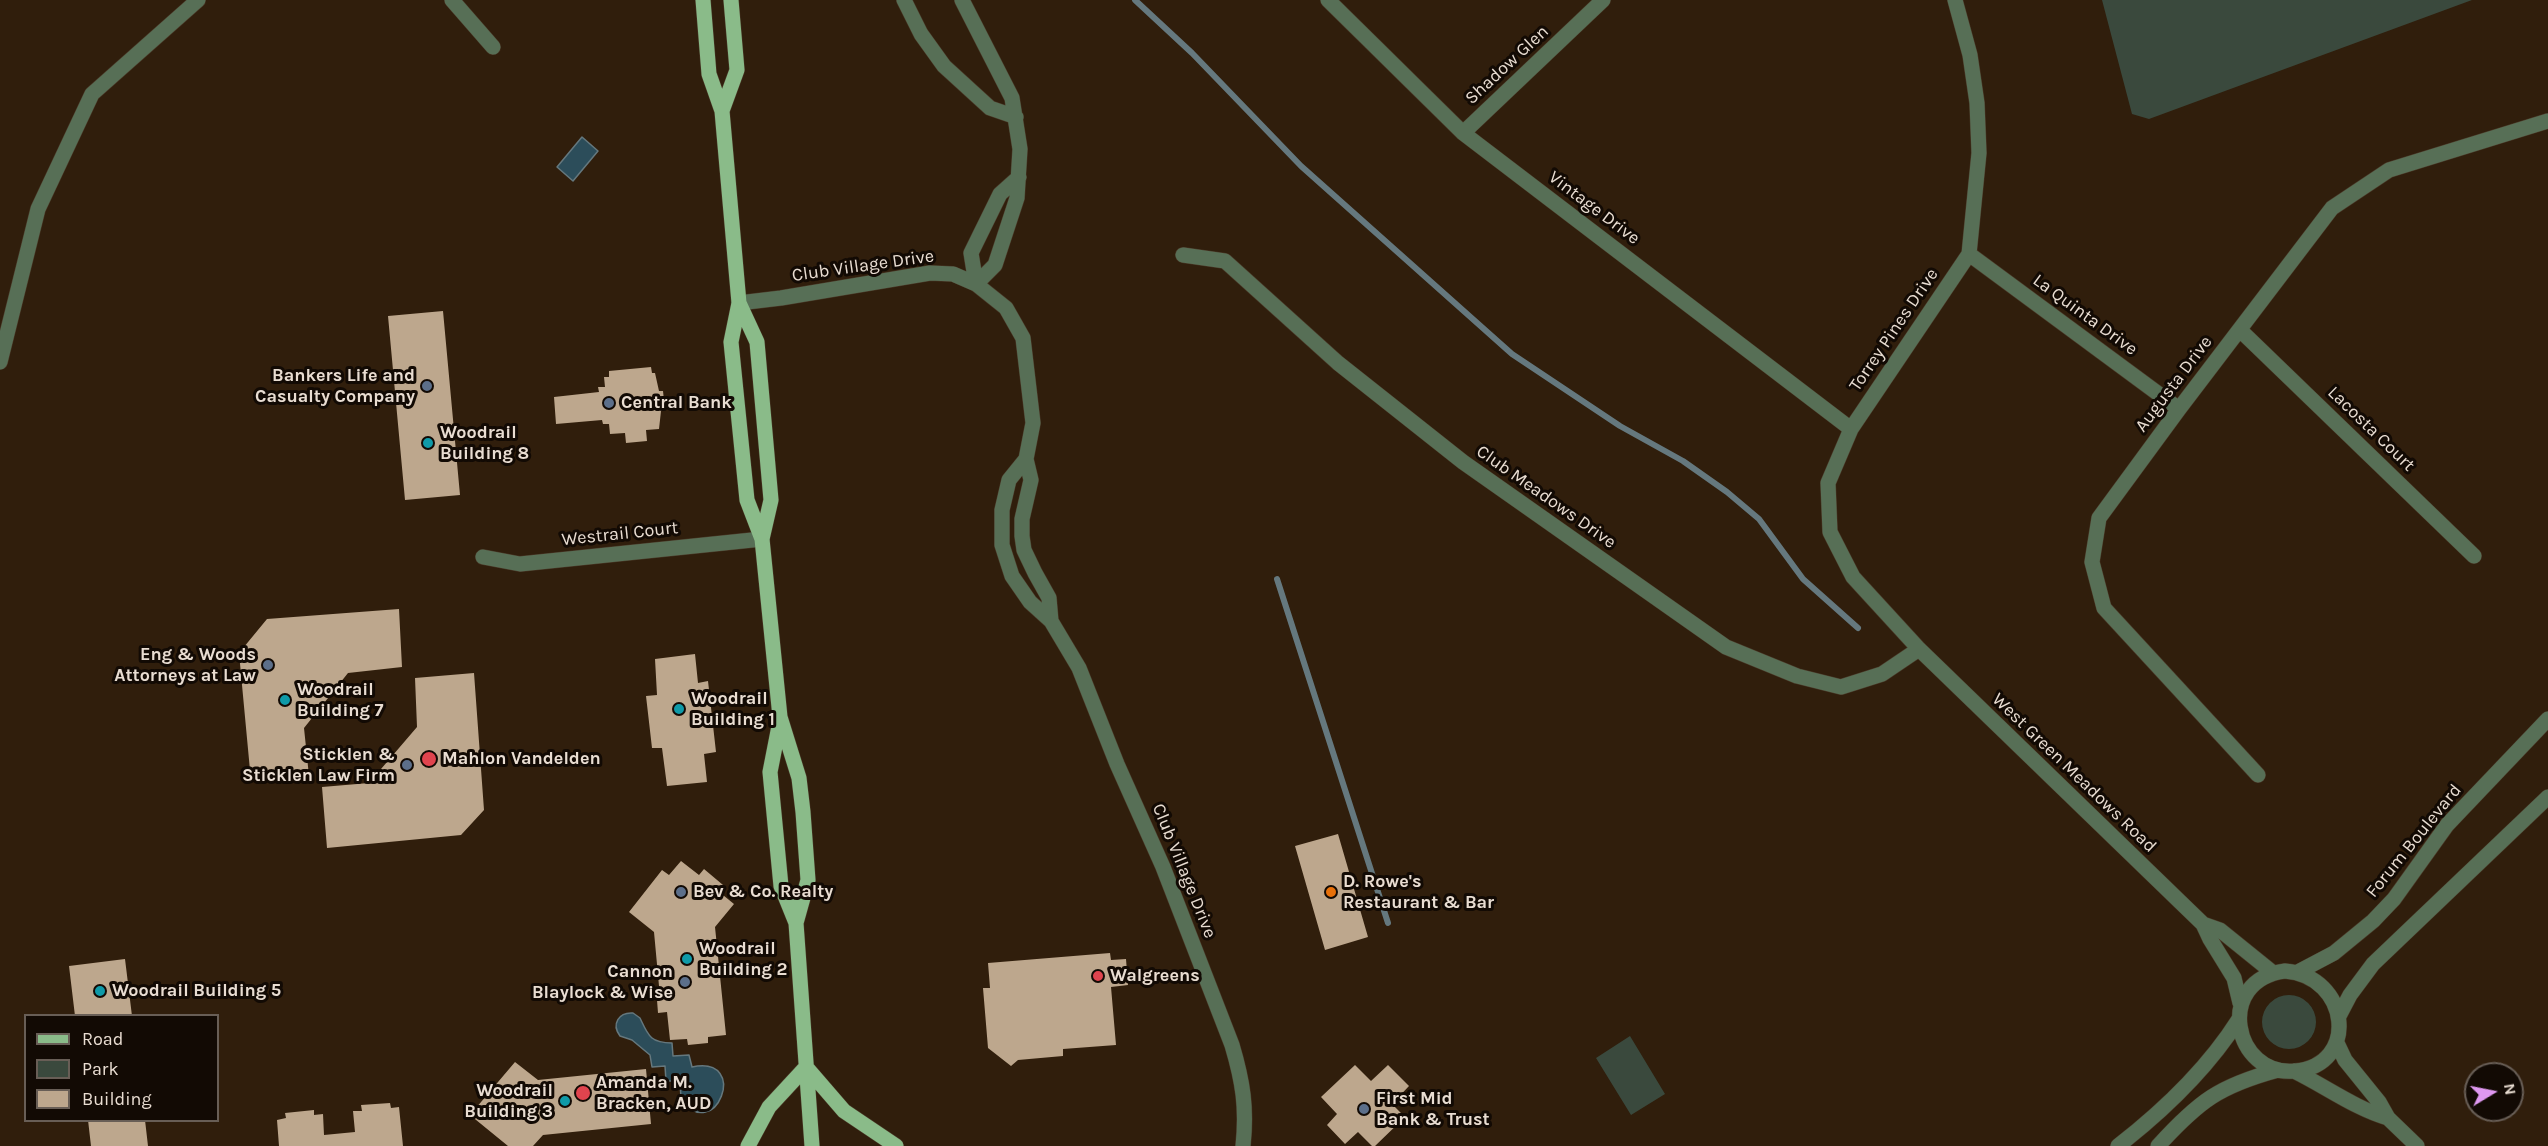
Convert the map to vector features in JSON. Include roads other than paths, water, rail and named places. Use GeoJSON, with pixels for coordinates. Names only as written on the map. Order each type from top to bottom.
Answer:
{"type":"FeatureCollection","features":[{"type":"Feature","properties":{"kind":"main road"},"geometry":{"type":"LineString","coordinates":[[703,0],[709,74],[722,111],[739,303],[731,342],[747,500],[762,539],[780,717],[799,778],[805,835],[808,880],[796,923]]}},
{"type":"Feature","properties":{"kind":"main road"},"geometry":{"type":"LineString","coordinates":[[722,111],[737,70],[731,0]]}},
{"type":"Feature","properties":{"kind":"main road"},"geometry":{"type":"LineString","coordinates":[[739,303],[757,342],[771,500],[762,539]]}},
{"type":"Feature","properties":{"kind":"main road"},"geometry":{"type":"LineString","coordinates":[[780,717],[770,772],[781,886],[796,923],[812,1146]]}},
{"type":"Feature","properties":{"kind":"main road"},"geometry":{"type":"LineString","coordinates":[[748,1146],[769,1107],[806,1067]]}},
{"type":"Feature","properties":{"kind":"main road"},"geometry":{"type":"LineString","coordinates":[[806,1067],[844,1111],[896,1146]]}},
{"type":"Feature","properties":{"kind":"street"},"geometry":{"type":"LineString","coordinates":[[0,362],[39,209],[92,94],[198,0]]}},
{"type":"Feature","properties":{"kind":"street"},"geometry":{"type":"LineString","coordinates":[[452,0],[494,47]]}},
{"type":"Feature","properties":{"kind":"street"},"geometry":{"type":"LineString","coordinates":[[904,0],[921,34],[944,66],[990,108],[1016,117]]}},
{"type":"Feature","properties":{"kind":"street"},"geometry":{"type":"LineString","coordinates":[[962,0],[1012,98],[1020,148],[1017,198],[995,265],[976,284]]}},
{"type":"Feature","properties":{"kind":"street","name":"Vintage Drive"},"geometry":{"type":"LineString","coordinates":[[1328,0],[1463,133],[1851,429]]}},
{"type":"Feature","properties":{"kind":"street","name":"Shadow Glen"},"geometry":{"type":"LineString","coordinates":[[1463,133],[1604,0]]}},
{"type":"Feature","properties":{"kind":"street","name":"Torrey Pines Drive"},"geometry":{"type":"LineString","coordinates":[[1919,650],[1853,577],[1830,532],[1828,483],[1851,429],[1969,254],[1979,153],[1977,102],[1970,55],[1954,0]]}},
{"type":"Feature","properties":{"kind":"street","name":"Augusta Drive"},"geometry":{"type":"LineString","coordinates":[[2258,775],[2104,608],[2092,562],[2099,518],[2332,208],[2389,170],[2548,121]]}},
{"type":"Feature","properties":{"kind":"street"},"geometry":{"type":"LineString","coordinates":[[976,284],[971,254],[1000,194],[1019,177]]}},
{"type":"Feature","properties":{"kind":"street","name":"La Quinta Drive"},"geometry":{"type":"LineString","coordinates":[[1969,254],[2179,409]]}},
{"type":"Feature","properties":{"kind":"street","name":"Club Meadows Drive"},"geometry":{"type":"LineString","coordinates":[[1183,255],[1225,261],[1338,363],[1463,462],[1726,647],[1797,676],[1841,687],[1882,674],[1919,650]]}},
{"type":"Feature","properties":{"kind":"street","name":"Club Village Drive"},"geometry":{"type":"LineString","coordinates":[[739,303],[930,273],[954,274],[976,284],[1005,308],[1023,338],[1033,423],[1026,459],[1031,480],[1022,519],[1022,536],[1031,566],[1049,598],[1051,621]]}},
{"type":"Feature","properties":{"kind":"street","name":"Lacosta Court"},"geometry":{"type":"LineString","coordinates":[[2240,330],[2474,556]]}},
{"type":"Feature","properties":{"kind":"street","name":"Club Village Drive"},"geometry":{"type":"LineString","coordinates":[[1026,459],[1009,480],[1002,510],[1002,545],[1012,576],[1030,602],[1051,621],[1079,668],[1163,867],[1232,1045],[1245,1097],[1246,1117],[1243,1146]]}},
{"type":"Feature","properties":{"kind":"street","name":"Westrail Court"},"geometry":{"type":"LineString","coordinates":[[483,557],[520,564],[762,539]]}},
{"type":"Feature","properties":{"kind":"street","name":"West Green Meadows Road"},"geometry":{"type":"LineString","coordinates":[[1919,650],[2203,924],[2234,978],[2240,1003]]}},
{"type":"Feature","properties":{"kind":"street","name":"Forum Boulevard"},"geometry":{"type":"LineString","coordinates":[[2298,972],[2334,953],[2373,921],[2394,899],[2447,825],[2548,719]]}},
{"type":"Feature","properties":{"kind":"street"},"geometry":{"type":"LineString","coordinates":[[2417,1146],[2388,1118],[2379,1102],[2352,1069],[2337,1043],[2339,1016],[2350,995],[2373,964],[2548,797]]}},
{"type":"Feature","properties":{"kind":"street","name":"West Green Meadows Road"},"geometry":{"type":"LineString","coordinates":[[2203,924],[2220,930],[2272,972]]}},
{"type":"Feature","properties":{"kind":"street"},"geometry":{"type":"LineString","coordinates":[[2278,1070],[2253,1054],[2245,1045],[2239,1019],[2240,1003],[2253,984],[2272,972],[2298,972],[2307,975],[2329,992],[2339,1016]]}},
{"type":"Feature","properties":{"kind":"street"},"geometry":{"type":"LineString","coordinates":[[2118,1146],[2201,1070],[2221,1047],[2239,1019]]}},
{"type":"Feature","properties":{"kind":"street"},"geometry":{"type":"LineString","coordinates":[[2158,1146],[2192,1110],[2216,1093],[2243,1080],[2278,1070],[2307,1069],[2320,1062],[2337,1043]]}},
{"type":"Feature","properties":{"kind":"street"},"geometry":{"type":"LineString","coordinates":[[2294,1071],[2325,1086],[2370,1113],[2388,1118]]}},
{"type":"Feature","properties":{"kind":"water"},"geometry":{"type":"Polygon","coordinates":[[[582,137],[598,151],[573,181],[557,167],[582,137]]]}},
{"type":"Feature","properties":{"kind":"water"},"geometry":{"type":"Polygon","coordinates":[[[633,1013],[640,1018],[654,1040],[672,1043],[673,1056],[689,1055],[692,1067],[710,1067],[720,1074],[723,1084],[721,1096],[715,1106],[705,1112],[694,1111],[681,1099],[680,1081],[666,1081],[665,1066],[652,1067],[650,1055],[632,1040],[620,1036],[616,1023],[624,1014],[633,1013]]]}},
{"type":"Feature","properties":{"kind":"waterway"},"geometry":{"type":"LineString","coordinates":[[1135,0],[1192,53],[1301,166],[1512,354],[1620,426],[1683,461],[1727,492],[1759,519],[1803,579],[1858,628]]}},
{"type":"Feature","properties":{"kind":"waterway"},"geometry":{"type":"LineString","coordinates":[[1277,579],[1388,923]]}},
{"type":"Feature","properties":{"kind":"place","name":"Bankers Life and Casualty Company"},"geometry":{"type":"Point","coordinates":[427,386]}},
{"type":"Feature","properties":{"kind":"place","name":"Central Bank"},"geometry":{"type":"Point","coordinates":[609,403]}},
{"type":"Feature","properties":{"kind":"place","name":"Woodrail Building 8"},"geometry":{"type":"Point","coordinates":[428,443]}},
{"type":"Feature","properties":{"kind":"place","name":"Eng & Woods Attorneys at Law"},"geometry":{"type":"Point","coordinates":[268,665]}},
{"type":"Feature","properties":{"kind":"place","name":"Woodrail Building 7"},"geometry":{"type":"Point","coordinates":[285,700]}},
{"type":"Feature","properties":{"kind":"place","name":"Woodrail Building 1"},"geometry":{"type":"Point","coordinates":[679,709]}},
{"type":"Feature","properties":{"kind":"place","name":"Mahlon Vandelden"},"geometry":{"type":"Point","coordinates":[429,759]}},
{"type":"Feature","properties":{"kind":"place","name":"Sticklen & Sticklen Law Firm"},"geometry":{"type":"Point","coordinates":[407,765]}},
{"type":"Feature","properties":{"kind":"place","name":"Bev & Co. Realty"},"geometry":{"type":"Point","coordinates":[681,892]}},
{"type":"Feature","properties":{"kind":"place","name":"D. Rowe's Restaurant & Bar"},"geometry":{"type":"Point","coordinates":[1331,892]}},
{"type":"Feature","properties":{"kind":"place","name":"Woodrail Building 2"},"geometry":{"type":"Point","coordinates":[687,959]}},
{"type":"Feature","properties":{"kind":"place","name":"Walgreens"},"geometry":{"type":"Point","coordinates":[1098,976]}},
{"type":"Feature","properties":{"kind":"place","name":"Cannon Blaylock & Wise"},"geometry":{"type":"Point","coordinates":[685,982]}},
{"type":"Feature","properties":{"kind":"place","name":"Woodrail Building 5"},"geometry":{"type":"Point","coordinates":[100,991]}},
{"type":"Feature","properties":{"kind":"place","name":"Amanda M. Bracken, AUD"},"geometry":{"type":"Point","coordinates":[583,1093]}},
{"type":"Feature","properties":{"kind":"place","name":"Woodrail Building 3"},"geometry":{"type":"Point","coordinates":[565,1101]}},
{"type":"Feature","properties":{"kind":"place","name":"First Mid Bank & Trust"},"geometry":{"type":"Point","coordinates":[1364,1109]}}]}
